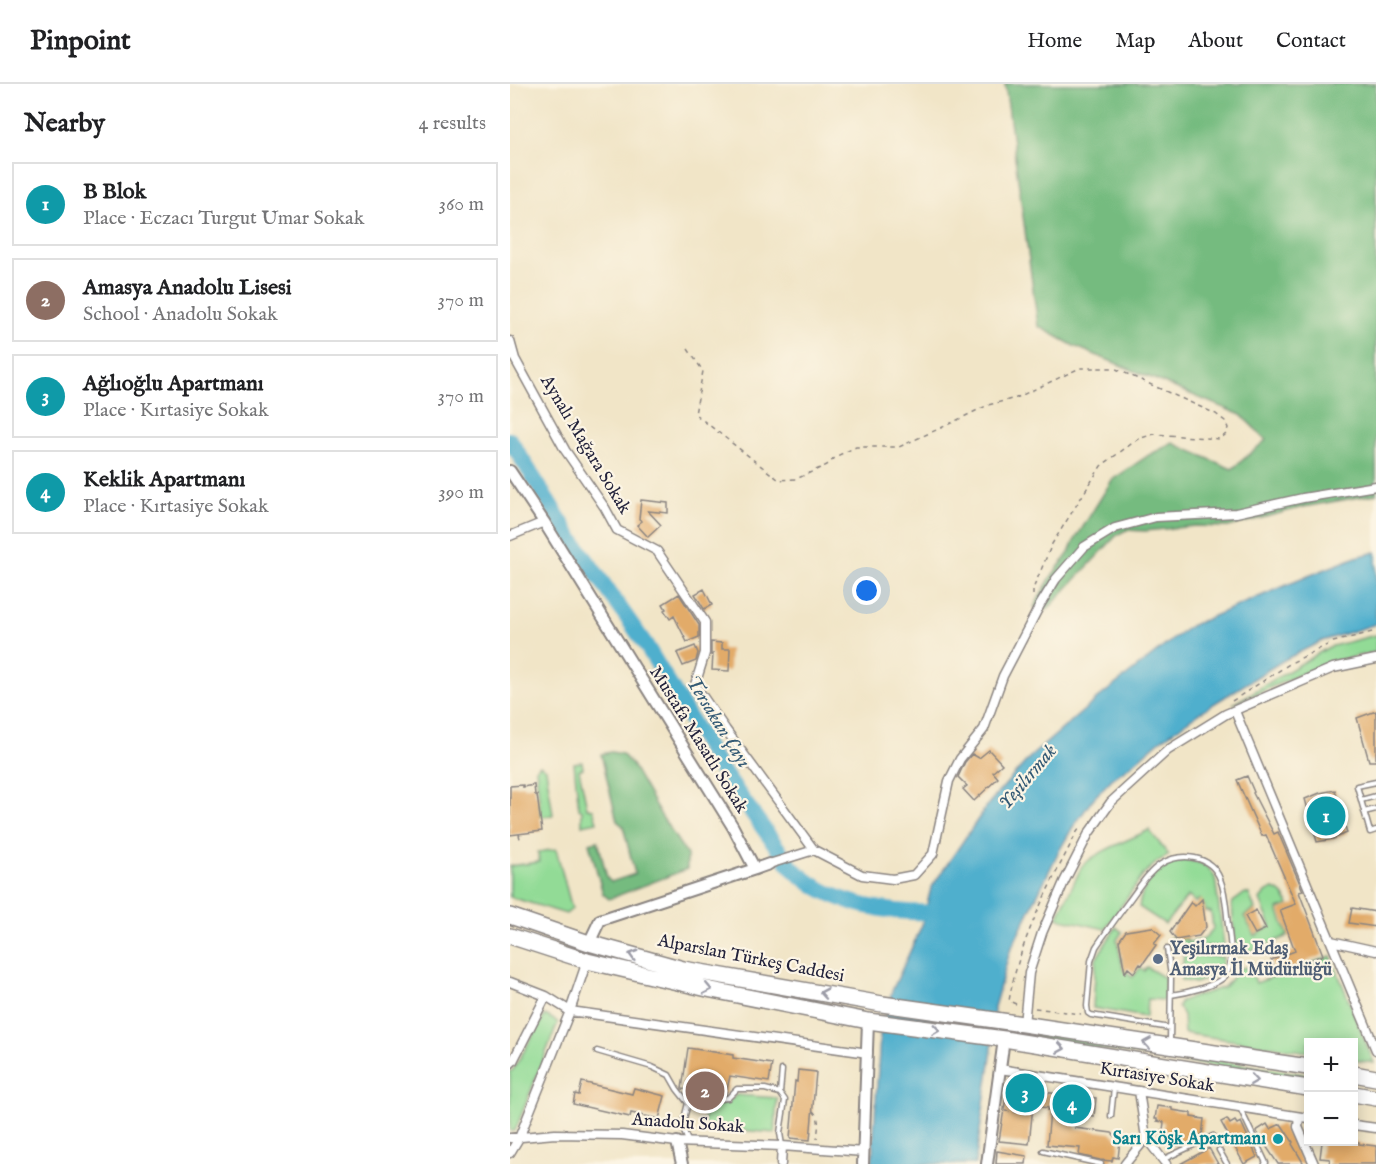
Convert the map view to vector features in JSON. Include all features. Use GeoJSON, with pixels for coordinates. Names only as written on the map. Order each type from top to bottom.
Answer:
{"type":"FeatureCollection","features":[{"type":"Feature","properties":{"kind":"highway","name":"Alparslan Türkeş Caddesi"},"geometry":{"type":"LineString","coordinates":[[510,916],[683,969],[882,1004],[1024,1024]]}},
{"type":"Feature","properties":{"kind":"highway","name":"Alparslan Türkeş Caddesi"},"geometry":{"type":"LineString","coordinates":[[510,936],[587,961],[712,990],[873,1022],[1000,1039]]}},
{"type":"Feature","properties":{"kind":"highway"},"geometry":{"type":"LineString","coordinates":[[1024,1024],[1304,1066]]}},
{"type":"Feature","properties":{"kind":"highway"},"geometry":{"type":"LineString","coordinates":[[1000,1039],[1304,1087]]}},
{"type":"Feature","properties":{"kind":"highway"},"geometry":{"type":"LineString","coordinates":[[1358,1075],[1376,1077]]}},
{"type":"Feature","properties":{"kind":"highway"},"geometry":{"type":"LineString","coordinates":[[1358,1095],[1376,1098]]}},
{"type":"Feature","properties":{"kind":"street","name":"Aynalı Mağara Sokak"},"geometry":{"type":"LineString","coordinates":[[510,341],[515,359],[565,450],[605,508],[617,530],[657,551],[705,622],[705,653],[695,685],[814,850]]}},
{"type":"Feature","properties":{"kind":"street","name":"Mustafa Masatlı Sokak"},"geometry":{"type":"LineString","coordinates":[[510,471],[727,817],[755,869]]}},
{"type":"Feature","properties":{"kind":"street"},"geometry":{"type":"LineString","coordinates":[[589,942],[600,920],[814,850],[862,875],[893,879],[914,875],[933,854],[949,781],[960,759],[984,729],[1003,676],[1034,615],[1056,579],[1084,547],[1115,528],[1156,517],[1236,513],[1303,498],[1376,486]]}},
{"type":"Feature","properties":{"kind":"street"},"geometry":{"type":"LineString","coordinates":[[510,536],[544,522]]}},
{"type":"Feature","properties":{"kind":"street"},"geometry":{"type":"LineString","coordinates":[[1024,1024],[1029,973],[1042,933],[1064,882],[1089,834],[1111,802],[1168,750],[1227,714],[1333,668],[1376,659]]}},
{"type":"Feature","properties":{"kind":"street"},"geometry":{"type":"LineString","coordinates":[[1235,711],[1376,1050]]}},
{"type":"Feature","properties":{"kind":"street"},"geometry":{"type":"LineString","coordinates":[[1331,941],[1376,951]]}},
{"type":"Feature","properties":{"kind":"street"},"geometry":{"type":"LineString","coordinates":[[510,1153],[514,1138],[570,1011],[587,961]]}},
{"type":"Feature","properties":{"kind":"street"},"geometry":{"type":"LineString","coordinates":[[510,982],[546,996],[570,1011],[868,1053]]}},
{"type":"Feature","properties":{"kind":"street"},"geometry":{"type":"LineString","coordinates":[[510,1064],[546,996]]}},
{"type":"Feature","properties":{"kind":"street"},"geometry":{"type":"LineString","coordinates":[[863,1164],[868,1053],[873,1022]]}},
{"type":"Feature","properties":{"kind":"street"},"geometry":{"type":"LineString","coordinates":[[987,1164],[1000,1069],[1000,1039]]}},
{"type":"Feature","properties":{"kind":"street","name":"Kırtasiye Sokak"},"geometry":{"type":"LineString","coordinates":[[1000,1069],[1304,1117]]}},
{"type":"Feature","properties":{"kind":"street"},"geometry":{"type":"LineString","coordinates":[[1139,1091],[1146,1138],[1165,1162]]}},
{"type":"Feature","properties":{"kind":"street"},"geometry":{"type":"LineString","coordinates":[[1304,1117],[1298,1127],[1304,1141]]}},
{"type":"Feature","properties":{"kind":"street"},"geometry":{"type":"LineString","coordinates":[[1358,1126],[1376,1128]]}},
{"type":"Feature","properties":{"kind":"street","name":"Anadolu Sokak"},"geometry":{"type":"LineString","coordinates":[[514,1138],[555,1134],[622,1135],[682,1142],[864,1152]]}},
{"type":"Feature","properties":{"kind":"street"},"geometry":{"type":"LineString","coordinates":[[1125,1164],[1146,1138]]}},
{"type":"Feature","properties":{"kind":"street"},"geometry":{"type":"LineString","coordinates":[[682,1142],[682,1164]]}},
{"type":"Feature","properties":{"kind":"street"},"geometry":{"type":"LineString","coordinates":[[781,1164],[782,1146]]}},
{"type":"Feature","properties":{"kind":"street"},"geometry":{"type":"LineString","coordinates":[[1306,1146],[1314,1164]]}},
{"type":"Feature","properties":{"kind":"lane"},"geometry":{"type":"LineString","coordinates":[[1376,782],[1357,786],[1370,832],[1376,830]]}},
{"type":"Feature","properties":{"kind":"lane"},"geometry":{"type":"LineString","coordinates":[[1361,800],[1376,796]]}},
{"type":"Feature","properties":{"kind":"lane"},"geometry":{"type":"LineString","coordinates":[[1364,812],[1376,809]]}},
{"type":"Feature","properties":{"kind":"lane"},"geometry":{"type":"LineString","coordinates":[[1170,1028],[1088,1013],[1091,961],[1096,947],[1151,872],[1167,862],[1192,857],[1207,863],[1221,880],[1229,933],[1229,968],[1220,981],[1171,995]]}},
{"type":"Feature","properties":{"kind":"lane"},"geometry":{"type":"LineString","coordinates":[[1167,949],[1171,976],[1170,1046]]}},
{"type":"Feature","properties":{"kind":"lane"},"geometry":{"type":"LineString","coordinates":[[597,1051],[652,1067],[669,1075],[688,1102]]}},
{"type":"Feature","properties":{"kind":"lane"},"geometry":{"type":"LineString","coordinates":[[780,1093],[782,1070]]}},
{"type":"Feature","properties":{"kind":"lane"},"geometry":{"type":"LineString","coordinates":[[1111,1116],[1114,1087]]}},
{"type":"Feature","properties":{"kind":"lane"},"geometry":{"type":"LineString","coordinates":[[688,1102],[728,1098],[736,1089],[765,1089],[780,1093],[785,1100],[780,1133],[782,1146]]}},
{"type":"Feature","properties":{"kind":"lane"},"geometry":{"type":"LineString","coordinates":[[682,1142],[682,1127],[688,1102]]}},
{"type":"Feature","properties":{"kind":"lane"},"geometry":{"type":"LineString","coordinates":[[1240,1108],[1265,1164]]}},
{"type":"Feature","properties":{"kind":"lane"},"geometry":{"type":"LineString","coordinates":[[1165,1162],[1212,1136]]}},
{"type":"Feature","properties":{"kind":"lane"},"geometry":{"type":"LineString","coordinates":[[1219,1150],[1227,1164]]}},
{"type":"Feature","properties":{"kind":"lane"},"geometry":{"type":"LineString","coordinates":[[1043,1151],[1101,1164]]}},
{"type":"Feature","properties":{"kind":"path"},"geometry":{"type":"LineString","coordinates":[[688,349],[704,371],[694,414],[779,480],[796,479],[827,465],[837,456],[855,447],[898,447],[988,405],[1016,398],[1080,368],[1114,368],[1216,414],[1225,421],[1228,428],[1226,434],[1220,438],[1154,434],[1138,438],[1101,466],[1052,544],[1032,589],[1034,615]]}},
{"type":"Feature","properties":{"kind":"path"},"geometry":{"type":"LineString","coordinates":[[1232,701],[1291,663],[1333,642],[1376,631]]}},
{"type":"Feature","properties":{"kind":"path"},"geometry":{"type":"LineString","coordinates":[[1084,824],[1077,832],[1042,900],[1021,950],[1012,978],[1009,1002],[1026,1007],[1091,1015]]}},
{"type":"Feature","properties":{"kind":"path"},"geometry":{"type":"LineString","coordinates":[[519,834],[520,839]]}},
{"type":"Feature","properties":{"kind":"path"},"geometry":{"type":"LineString","coordinates":[[1043,1101],[1047,1077]]}},
{"type":"Feature","properties":{"kind":"path"},"geometry":{"type":"LineString","coordinates":[[994,1110],[1031,1114]]}},
{"type":"Feature","properties":{"kind":"path"},"geometry":{"type":"LineString","coordinates":[[813,1111],[819,1121],[817,1149]]}},
{"type":"Feature","properties":{"kind":"green space"},"geometry":{"type":"Polygon","coordinates":[[[1005,84],[1376,84],[1376,494],[1303,507],[1228,527],[1195,526],[1145,531],[1126,530],[1117,535],[1046,611],[1034,607],[1112,480],[1149,455],[1173,443],[1232,469],[1266,440],[1241,415],[1074,346],[1038,326],[1005,84]]]}},
{"type":"Feature","properties":{"kind":"green space"},"geometry":{"type":"Polygon","coordinates":[[[1376,635],[1376,652],[1326,663],[1233,704],[1329,647],[1376,635]]]}},
{"type":"Feature","properties":{"kind":"green space"},"geometry":{"type":"Polygon","coordinates":[[[611,752],[622,754],[632,765],[687,855],[687,869],[609,899],[603,894],[589,843],[598,841],[607,878],[611,882],[635,874],[623,826],[617,821],[601,754],[611,752]]]}},
{"type":"Feature","properties":{"kind":"green space"},"geometry":{"type":"Polygon","coordinates":[[[582,762],[583,768],[579,770],[587,808],[593,809],[597,822],[582,825],[574,763],[582,762]]]}},
{"type":"Feature","properties":{"kind":"green space"},"geometry":{"type":"Polygon","coordinates":[[[540,765],[546,769],[553,815],[541,817],[536,769],[540,765]]]}},
{"type":"Feature","properties":{"kind":"green space"},"geometry":{"type":"Polygon","coordinates":[[[1149,830],[1169,855],[1144,874],[1105,929],[1057,918],[1082,866],[1105,851],[1149,830]]]}},
{"type":"Feature","properties":{"kind":"green space"},"geometry":{"type":"Polygon","coordinates":[[[556,849],[572,909],[566,914],[510,897],[510,866],[539,862],[538,852],[556,849]]]}},
{"type":"Feature","properties":{"kind":"green space"},"geometry":{"type":"Polygon","coordinates":[[[1185,860],[1203,864],[1215,878],[1223,947],[1183,945],[1183,948],[1172,947],[1167,943],[1172,936],[1176,941],[1203,940],[1213,929],[1211,912],[1205,911],[1199,899],[1196,903],[1188,896],[1165,924],[1139,907],[1144,890],[1154,875],[1168,865],[1185,860]]]}},
{"type":"Feature","properties":{"kind":"green space"},"geometry":{"type":"Polygon","coordinates":[[[1274,889],[1283,895],[1289,905],[1278,909],[1288,936],[1236,955],[1233,902],[1245,893],[1249,894],[1255,909],[1244,916],[1255,936],[1271,926],[1260,900],[1262,896],[1274,889]]]}},
{"type":"Feature","properties":{"kind":"green space"},"geometry":{"type":"Polygon","coordinates":[[[1116,927],[1122,932],[1117,940],[1123,969],[1133,977],[1140,968],[1144,971],[1147,967],[1165,978],[1164,1000],[1147,999],[1146,1017],[1093,1008],[1096,959],[1116,927]]]}},
{"type":"Feature","properties":{"kind":"green space"},"geometry":{"type":"Polygon","coordinates":[[[1184,954],[1223,957],[1221,972],[1195,983],[1181,980],[1184,954]]]}},
{"type":"Feature","properties":{"kind":"green space"},"geometry":{"type":"Polygon","coordinates":[[[1331,956],[1374,1063],[1358,1061],[1358,1038],[1304,1038],[1304,1051],[1184,1033],[1183,1015],[1178,1007],[1181,1001],[1224,987],[1231,979],[1235,969],[1250,967],[1256,983],[1331,956]]]}},
{"type":"Feature","properties":{"kind":"green space"},"geometry":{"type":"Polygon","coordinates":[[[545,1015],[558,1022],[515,1131],[510,1131],[510,1072],[545,1015]]]}},
{"type":"Feature","properties":{"kind":"green space"},"geometry":{"type":"Polygon","coordinates":[[[1013,1027],[1304,1074],[1304,1080],[1011,1035],[1013,1027]]]}},
{"type":"Feature","properties":{"kind":"green space"},"geometry":{"type":"Polygon","coordinates":[[[736,1095],[777,1098],[775,1133],[703,1127],[708,1104],[724,1103],[736,1095]]]}},
{"type":"Feature","properties":{"kind":"water","name":"Yeşilırmak"},"geometry":{"type":"Polygon","coordinates":[[[1376,552],[1376,624],[1322,641],[1284,660],[1199,713],[1112,779],[1093,799],[1073,827],[1010,951],[994,1007],[992,1050],[975,1164],[872,1164],[880,1036],[892,991],[922,925],[931,888],[989,803],[1030,757],[1098,698],[1190,626],[1313,574],[1356,557],[1376,552]]]}},
{"type":"Feature","properties":{"kind":"building"},"geometry":{"type":"Polygon","coordinates":[[[641,500],[668,503],[668,513],[648,511],[661,525],[648,537],[637,525],[642,521],[639,519],[641,500]]]}},
{"type":"Feature","properties":{"kind":"building"},"geometry":{"type":"Polygon","coordinates":[[[704,589],[712,605],[704,609],[695,594],[704,589]]]}},
{"type":"Feature","properties":{"kind":"building"},"geometry":{"type":"Polygon","coordinates":[[[679,594],[699,625],[699,637],[687,642],[674,616],[670,619],[663,604],[679,594]]]}},
{"type":"Feature","properties":{"kind":"building"},"geometry":{"type":"Polygon","coordinates":[[[711,642],[722,643],[722,649],[730,649],[729,671],[712,670],[711,642]]]}},
{"type":"Feature","properties":{"kind":"building"},"geometry":{"type":"Polygon","coordinates":[[[695,646],[698,653],[696,661],[683,666],[677,653],[695,646]]]}},
{"type":"Feature","properties":{"kind":"building"},"geometry":{"type":"Polygon","coordinates":[[[1376,711],[1376,761],[1369,761],[1357,718],[1376,711]]]}},
{"type":"Feature","properties":{"kind":"building"},"geometry":{"type":"Polygon","coordinates":[[[989,750],[1002,764],[993,772],[998,778],[974,801],[963,789],[967,786],[958,777],[965,762],[972,754],[979,758],[989,750]]]}},
{"type":"Feature","properties":{"kind":"building"},"geometry":{"type":"Polygon","coordinates":[[[1247,776],[1274,834],[1278,832],[1303,891],[1299,892],[1323,955],[1277,974],[1271,960],[1295,951],[1280,910],[1296,904],[1266,835],[1262,836],[1237,780],[1247,776]]]}},
{"type":"Feature","properties":{"kind":"building"},"geometry":{"type":"Polygon","coordinates":[[[523,785],[523,787],[534,785],[542,831],[510,835],[510,786],[523,785]]]}},
{"type":"Feature","properties":{"kind":"building"},"geometry":{"type":"Polygon","coordinates":[[[1335,790],[1347,833],[1317,842],[1305,799],[1335,790]]]}},
{"type":"Feature","properties":{"kind":"building"},"geometry":{"type":"Polygon","coordinates":[[[1202,899],[1206,927],[1199,936],[1176,940],[1170,932],[1191,902],[1195,906],[1202,899]]]}},
{"type":"Feature","properties":{"kind":"building"},"geometry":{"type":"Polygon","coordinates":[[[1352,908],[1376,912],[1376,927],[1349,923],[1352,908]]]}},
{"type":"Feature","properties":{"kind":"building"},"geometry":{"type":"Polygon","coordinates":[[[1256,910],[1266,929],[1255,934],[1245,916],[1256,910]]]}},
{"type":"Feature","properties":{"kind":"building"},"geometry":{"type":"Polygon","coordinates":[[[1152,927],[1161,935],[1154,944],[1156,945],[1134,973],[1128,968],[1125,973],[1119,941],[1126,931],[1152,927]]]}},
{"type":"Feature","properties":{"kind":"building"},"geometry":{"type":"Polygon","coordinates":[[[688,1048],[772,1064],[769,1082],[730,1076],[726,1094],[682,1089],[688,1048]]]}},
{"type":"Feature","properties":{"kind":"building"},"geometry":{"type":"Polygon","coordinates":[[[798,1070],[816,1072],[810,1140],[790,1138],[798,1070]]]}},
{"type":"Feature","properties":{"kind":"building"},"geometry":{"type":"Polygon","coordinates":[[[582,1082],[632,1094],[634,1088],[665,1096],[659,1119],[631,1113],[630,1117],[573,1104],[575,1094],[579,1095],[582,1082]]]}},
{"type":"Feature","properties":{"kind":"building"},"geometry":{"type":"Polygon","coordinates":[[[1008,1084],[1043,1088],[1042,1092],[1096,1098],[1094,1116],[1077,1113],[1075,1128],[1112,1133],[1120,1141],[1118,1158],[1113,1157],[1112,1161],[1100,1160],[1079,1155],[1080,1148],[1047,1145],[1049,1108],[1033,1106],[1029,1144],[999,1141],[1008,1084]]]}},
{"type":"Feature","properties":{"kind":"building"},"geometry":{"type":"Polygon","coordinates":[[[1157,1106],[1191,1113],[1191,1117],[1204,1119],[1202,1136],[1193,1135],[1192,1141],[1183,1146],[1173,1145],[1162,1139],[1164,1122],[1155,1119],[1157,1106]]]}},
{"type":"Feature","properties":{"kind":"building"},"geometry":{"type":"Polygon","coordinates":[[[1227,1119],[1230,1124],[1235,1121],[1237,1124],[1241,1122],[1257,1157],[1244,1164],[1221,1122],[1227,1119]]]}},
{"type":"Feature","properties":{"kind":"building","name":"Sarı Köşk Apartmanı"},"geometry":{"type":"Polygon","coordinates":[[[1267,1124],[1270,1129],[1281,1124],[1304,1164],[1278,1164],[1256,1131],[1267,1124]]]}},
{"type":"Feature","properties":{"kind":"building"},"geometry":{"type":"Polygon","coordinates":[[[1359,1142],[1359,1144],[1376,1146],[1376,1164],[1329,1164],[1330,1159],[1320,1158],[1322,1146],[1358,1146],[1359,1142]]]}},
{"type":"Feature","properties":{"kind":"building"},"geometry":{"type":"Polygon","coordinates":[[[1209,1148],[1218,1164],[1180,1164],[1193,1157],[1209,1148]]]}},
{"type":"Feature","properties":{"kind":"building"},"geometry":{"type":"Polygon","coordinates":[[[997,1151],[1027,1156],[1026,1164],[996,1164],[997,1151]]]}},
{"type":"Feature","properties":{"kind":"waterway","name":"Tersakan Çayı"},"geometry":{"type":"LineString","coordinates":[[510,440],[568,533],[646,645],[717,764],[792,868],[826,892],[865,906],[907,912],[948,912]]}},
{"type":"Feature","properties":{"kind":"place","name":"B Blok"},"geometry":{"type":"Point","coordinates":[1326,816]}},
{"type":"Feature","properties":{"kind":"place","name":"Yeşilırmak Edaş Amasya İl Müdürlüğü"},"geometry":{"type":"Point","coordinates":[1158,959]}},
{"type":"Feature","properties":{"kind":"place","name":"Amasya Anadolu Lisesi"},"geometry":{"type":"Point","coordinates":[705,1091]}},
{"type":"Feature","properties":{"kind":"place","name":"Ağlıoğlu Apartmanı"},"geometry":{"type":"Point","coordinates":[1025,1093]}},
{"type":"Feature","properties":{"kind":"place","name":"Keklik Apartmanı"},"geometry":{"type":"Point","coordinates":[1072,1104]}},
{"type":"Feature","properties":{"kind":"place","name":"Sarı Köşk Apartmanı"},"geometry":{"type":"Point","coordinates":[1278,1139]}}]}
